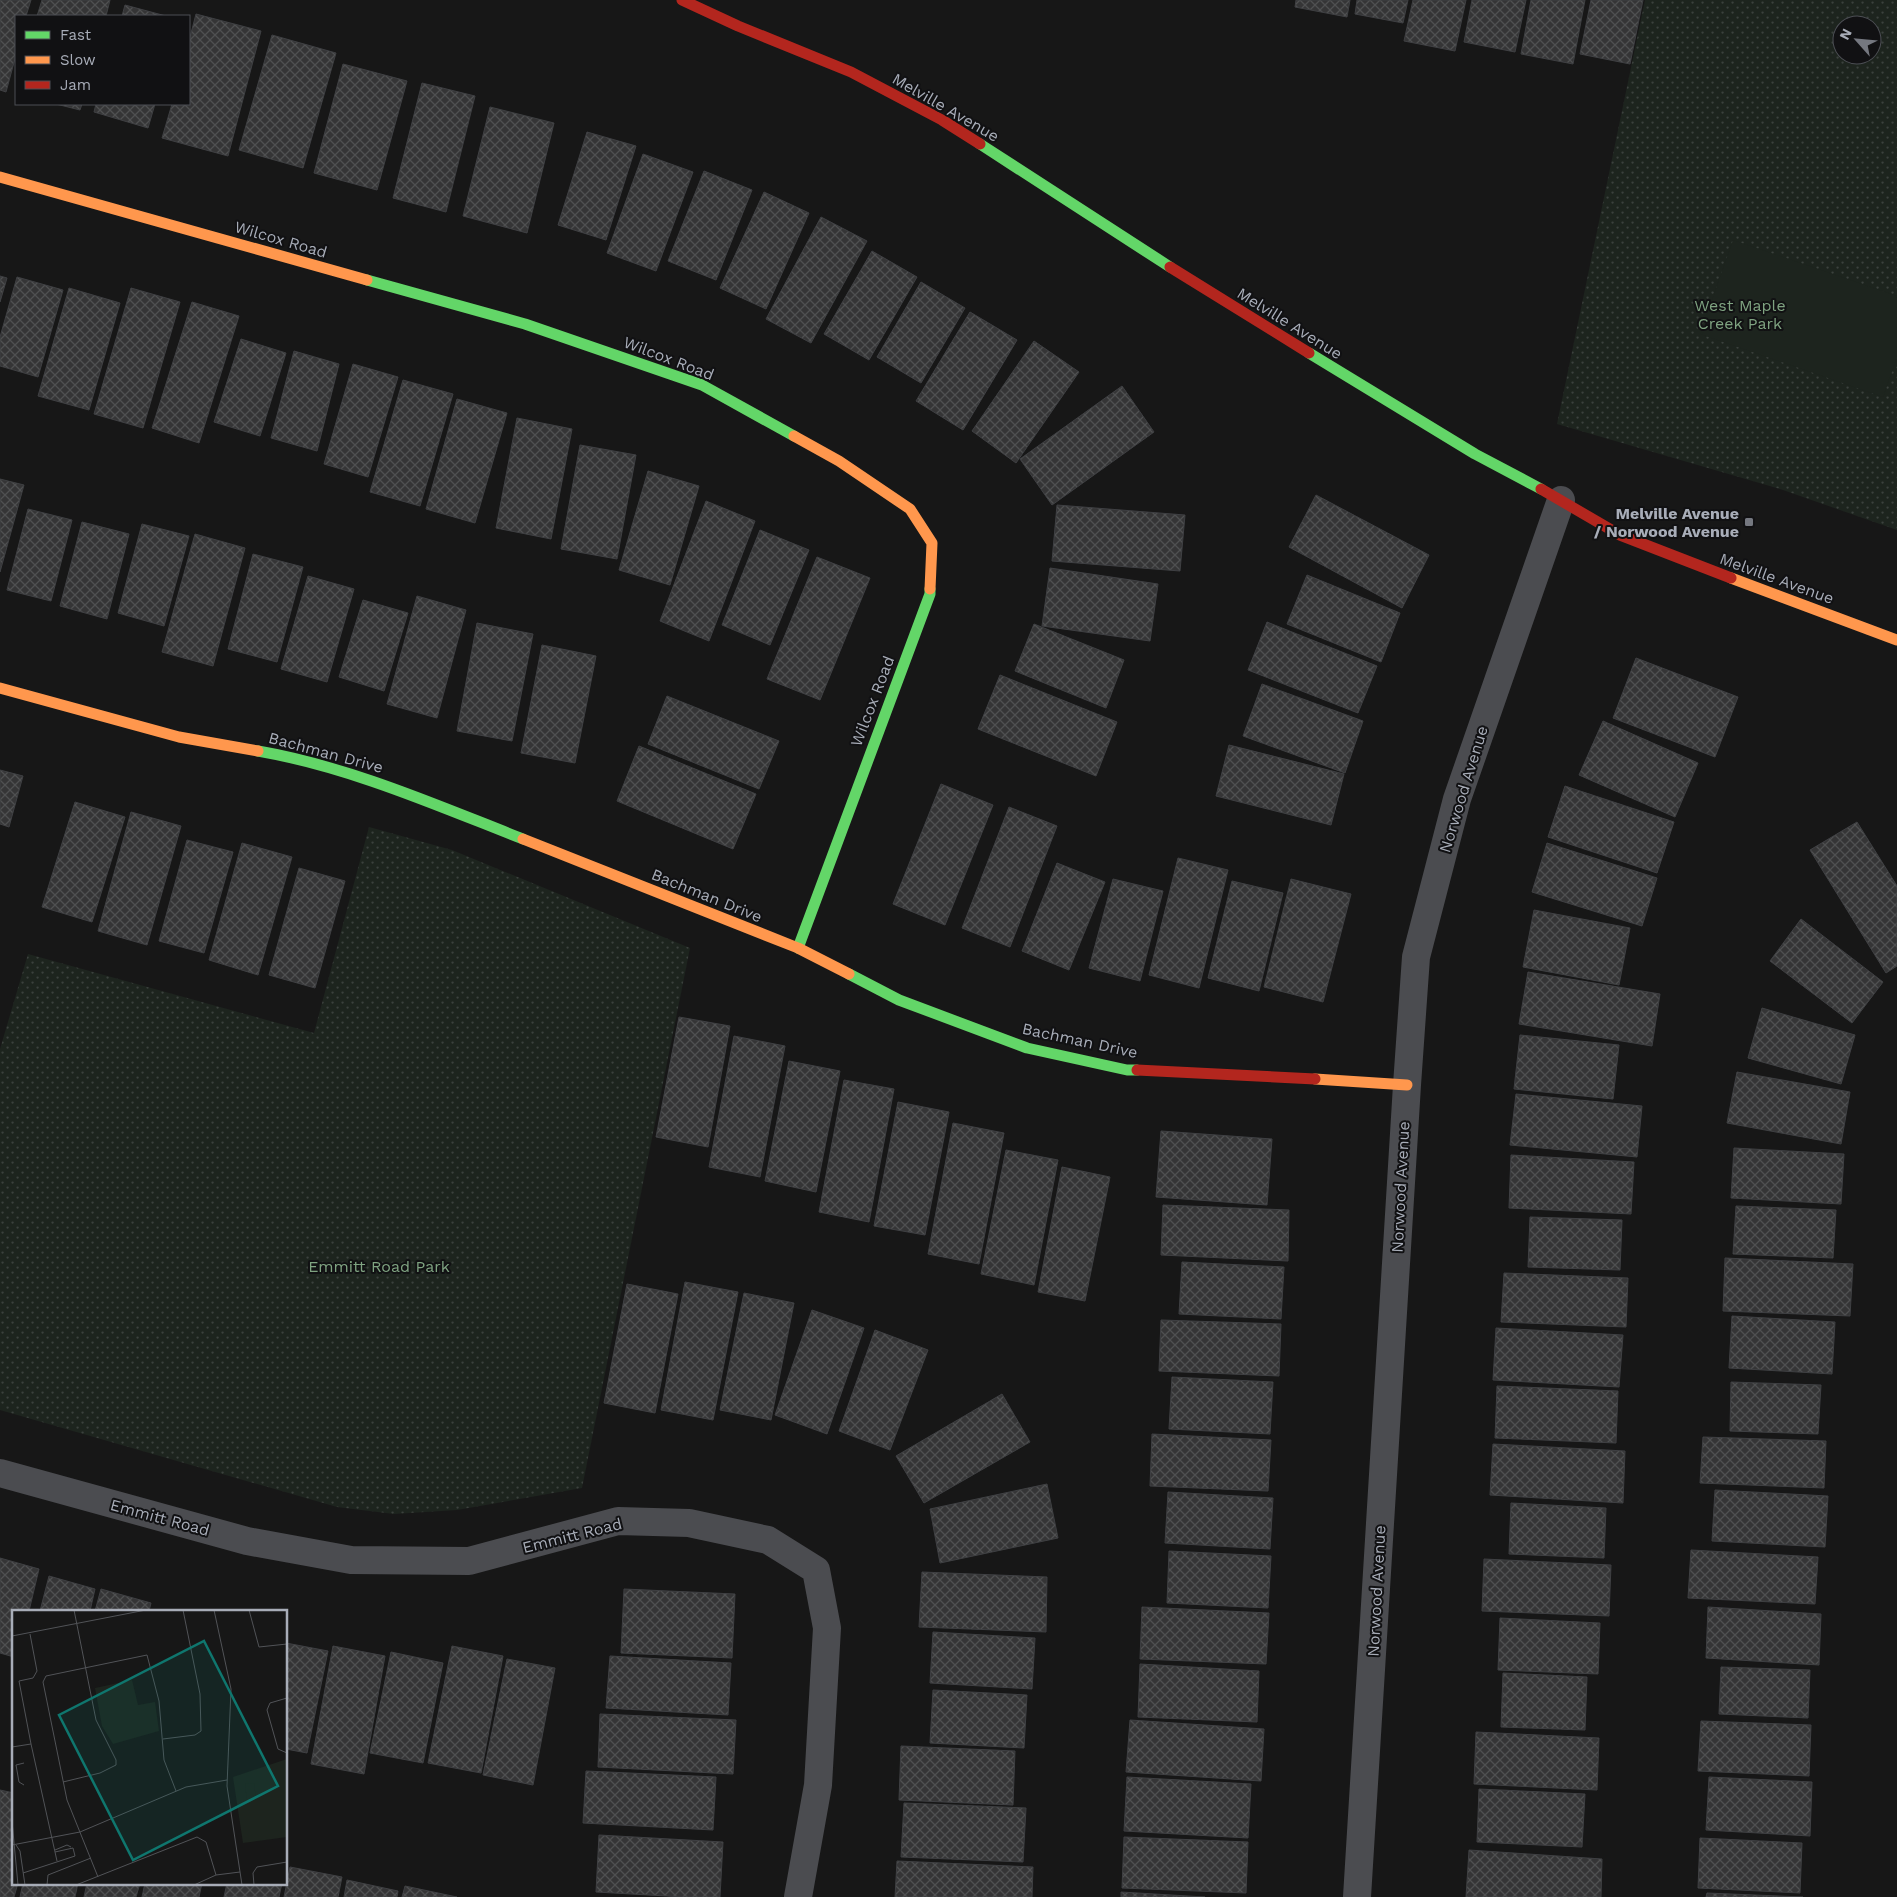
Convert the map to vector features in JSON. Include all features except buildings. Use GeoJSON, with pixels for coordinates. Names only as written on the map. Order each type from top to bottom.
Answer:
{"type":"FeatureCollection","features":[{"type":"Feature","properties":{"kind":"street","name":"Melville Avenue"},"geometry":{"type":"LineString","coordinates":[[682,0],[738,26],[852,72],[942,120],[1133,244],[1365,388],[1475,454],[1561,500],[1620,536],[1897,640]]}},
{"type":"Feature","properties":{"kind":"street","name":"Wilcox Road"},"geometry":{"type":"LineString","coordinates":[[0,177],[525,324],[702,385],[839,461],[910,509],[932,543],[930,594],[798,948]]}},
{"type":"Feature","properties":{"kind":"street","name":"Norwood Avenue"},"geometry":{"type":"LineString","coordinates":[[1357,1897],[1416,957],[1457,799],[1561,500]]}},
{"type":"Feature","properties":{"kind":"street","name":"Bachman Drive"},"geometry":{"type":"LineString","coordinates":[[0,688],[179,737],[282,755],[386,785],[798,948],[899,1000],[1027,1048],[1127,1070],[1237,1074],[1407,1085]]}},
{"type":"Feature","properties":{"kind":"street","name":"Emmitt Road"},"geometry":{"type":"LineString","coordinates":[[0,1473],[247,1541],[351,1560],[469,1561],[618,1521],[689,1523],[768,1540],[816,1570],[827,1628],[818,1785],[798,1897]]}},
{"type":"Feature","properties":{"kind":"green space","name":"West Maple Creek Park"},"geometry":{"type":"Polygon","coordinates":[[[1645,0],[1897,0],[1897,530],[1783,490],[1557,424],[1645,0]]]}},
{"type":"Feature","properties":{"kind":"green space"},"geometry":{"type":"Polygon","coordinates":[[[1733,240],[1897,296],[1897,357],[1883,397],[1700,334],[1733,240]]]}},
{"type":"Feature","properties":{"kind":"green space","name":"Emmitt Road Park"},"geometry":{"type":"Polygon","coordinates":[[[369,827],[452,850],[690,948],[582,1488],[457,1510],[394,1514],[337,1507],[0,1410],[0,1049],[28,954],[314,1033],[369,827]]]}},
{"type":"Feature","properties":{"kind":"traffic: fast"},"geometry":{"type":"LineString","coordinates":[[980,144],[1170,267]]}},
{"type":"Feature","properties":{"kind":"traffic: fast"},"geometry":{"type":"LineString","coordinates":[[367,280],[525,324],[702,385],[794,436]]}},
{"type":"Feature","properties":{"kind":"traffic: fast"},"geometry":{"type":"LineString","coordinates":[[1309,353],[1475,454],[1541,489]]}},
{"type":"Feature","properties":{"kind":"traffic: fast"},"geometry":{"type":"LineString","coordinates":[[798,948],[930,594],[930,589]]}},
{"type":"Feature","properties":{"kind":"traffic: fast"},"geometry":{"type":"LineString","coordinates":[[258,751],[292,758],[359,777],[425,800],[523,839]]}},
{"type":"Feature","properties":{"kind":"traffic: fast"},"geometry":{"type":"LineString","coordinates":[[849,974],[899,1000],[1027,1048],[1127,1070],[1137,1070]]}},
{"type":"Feature","properties":{"kind":"traffic: slow"},"geometry":{"type":"LineString","coordinates":[[0,177],[367,280]]}},
{"type":"Feature","properties":{"kind":"traffic: slow"},"geometry":{"type":"LineString","coordinates":[[794,436],[839,461],[910,509],[932,543],[930,589]]}},
{"type":"Feature","properties":{"kind":"traffic: slow"},"geometry":{"type":"LineString","coordinates":[[1731,578],[1897,640]]}},
{"type":"Feature","properties":{"kind":"traffic: slow"},"geometry":{"type":"LineString","coordinates":[[0,688],[179,737],[258,751]]}},
{"type":"Feature","properties":{"kind":"traffic: slow"},"geometry":{"type":"LineString","coordinates":[[523,839],[798,948],[849,974]]}},
{"type":"Feature","properties":{"kind":"traffic: slow"},"geometry":{"type":"LineString","coordinates":[[1315,1079],[1407,1085]]}},
{"type":"Feature","properties":{"kind":"traffic: jam"},"geometry":{"type":"LineString","coordinates":[[682,0],[738,26],[851,72],[942,120],[980,144]]}},
{"type":"Feature","properties":{"kind":"traffic: jam"},"geometry":{"type":"LineString","coordinates":[[1170,267],[1309,353]]}},
{"type":"Feature","properties":{"kind":"traffic: jam"},"geometry":{"type":"LineString","coordinates":[[1541,489],[1620,535],[1731,578]]}},
{"type":"Feature","properties":{"kind":"traffic: jam"},"geometry":{"type":"LineString","coordinates":[[1137,1070],[1315,1079]]}},
{"type":"Feature","properties":{"kind":"place","name":"Melville Avenue / Norwood Avenue"},"geometry":{"type":"Point","coordinates":[1749,522]}}]}
